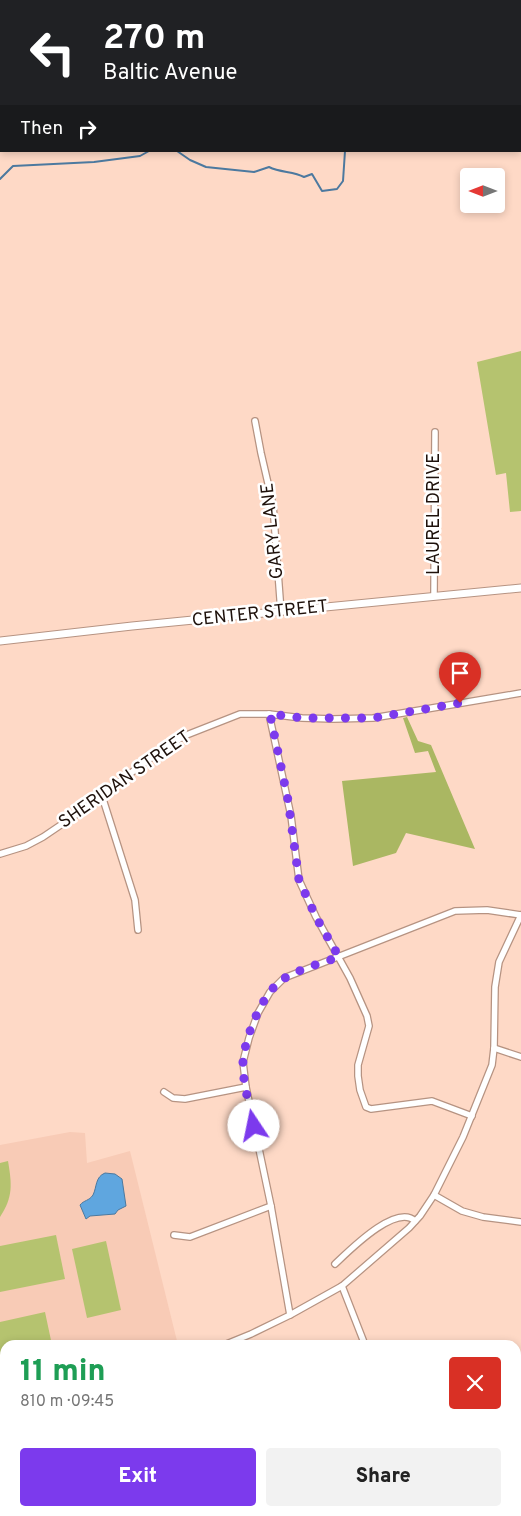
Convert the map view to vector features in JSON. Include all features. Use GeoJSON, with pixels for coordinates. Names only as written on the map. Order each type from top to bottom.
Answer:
{"type":"FeatureCollection","features":[{"type":"Feature","properties":{"kind":"main road","name":"CENTER STREET"},"geometry":{"type":"LineString","coordinates":[[0,641],[521,588]]}},
{"type":"Feature","properties":{"kind":"street"},"geometry":{"type":"LineString","coordinates":[[238,0],[247,0]]}},
{"type":"Feature","properties":{"kind":"street","name":"GARY LANE"},"geometry":{"type":"LineString","coordinates":[[256,421],[261,454],[273,505],[281,612]]}},
{"type":"Feature","properties":{"kind":"street","name":"LAUREL DRIVE"},"geometry":{"type":"LineString","coordinates":[[434,596],[435,432]]}},
{"type":"Feature","properties":{"kind":"street","name":"SHERIDAN STREET"},"geometry":{"type":"LineString","coordinates":[[0,854],[26,846],[42,837],[184,736],[240,714],[270,714],[302,718],[373,718],[521,693]]}},
{"type":"Feature","properties":{"kind":"street"},"geometry":{"type":"LineString","coordinates":[[270,714],[288,800],[299,880],[367,1016],[369,1026],[358,1071],[360,1090],[366,1107],[382,1108],[432,1101],[472,1116]]}},
{"type":"Feature","properties":{"kind":"street"},"geometry":{"type":"LineString","coordinates":[[102,796],[135,900],[138,930]]}},
{"type":"Feature","properties":{"kind":"street"},"geometry":{"type":"LineString","coordinates":[[236,1340],[290,1315],[342,1286],[415,1221],[434,1195],[451,1164],[492,1065],[495,987],[499,962],[521,915],[487,910],[455,911],[284,978],[270,992],[258,1013],[243,1062],[246,1087],[271,1206],[290,1315]]}},
{"type":"Feature","properties":{"kind":"street"},"geometry":{"type":"LineString","coordinates":[[494,1048],[521,1057]]}},
{"type":"Feature","properties":{"kind":"street"},"geometry":{"type":"LineString","coordinates":[[164,1092],[173,1098],[185,1099],[246,1087]]}},
{"type":"Feature","properties":{"kind":"street"},"geometry":{"type":"LineString","coordinates":[[434,1195],[462,1211],[483,1217],[521,1222]]}},
{"type":"Feature","properties":{"kind":"street"},"geometry":{"type":"LineString","coordinates":[[174,1236],[190,1237],[271,1206]]}},
{"type":"Feature","properties":{"kind":"street"},"geometry":{"type":"LineString","coordinates":[[335,1264],[362,1239],[393,1219],[406,1217],[412,1218],[415,1221]]}},
{"type":"Feature","properties":{"kind":"street"},"geometry":{"type":"LineString","coordinates":[[342,1286],[363,1340]]}},
{"type":"Feature","properties":{"kind":"shaded area"},"geometry":{"type":"Polygon","coordinates":[[[70,1132],[85,1133],[87,1163],[130,1151],[177,1340],[0,1340],[0,1145],[70,1132]]]}},
{"type":"Feature","properties":{"kind":"green space"},"geometry":{"type":"Polygon","coordinates":[[[521,351],[521,511],[510,512],[506,473],[496,475],[477,362],[521,351]]]}},
{"type":"Feature","properties":{"kind":"green space"},"geometry":{"type":"Polygon","coordinates":[[[407,717],[418,741],[431,745],[475,849],[406,833],[396,853],[353,866],[342,781],[436,772],[428,751],[415,753],[403,718],[407,717]]]}},
{"type":"Feature","properties":{"kind":"green space"},"geometry":{"type":"Polygon","coordinates":[[[8,1161],[10,1177],[9,1197],[0,1217],[0,1163],[8,1161]]]}},
{"type":"Feature","properties":{"kind":"green space"},"geometry":{"type":"Polygon","coordinates":[[[56,1235],[65,1279],[0,1292],[0,1246],[56,1235]]]}},
{"type":"Feature","properties":{"kind":"green space"},"geometry":{"type":"Polygon","coordinates":[[[106,1241],[121,1310],[87,1318],[72,1249],[106,1241]]]}},
{"type":"Feature","properties":{"kind":"green space"},"geometry":{"type":"Polygon","coordinates":[[[45,1312],[51,1340],[0,1340],[0,1322],[45,1312]]]}},
{"type":"Feature","properties":{"kind":"water"},"geometry":{"type":"Polygon","coordinates":[[[105,1173],[115,1174],[122,1179],[126,1206],[115,1214],[90,1216],[86,1219],[80,1205],[93,1195],[99,1177],[105,1173]]]}},
{"type":"Feature","properties":{"kind":"waterway"},"geometry":{"type":"LineString","coordinates":[[0,179],[13,166],[94,162],[140,156],[147,152]]}},
{"type":"Feature","properties":{"kind":"waterway"},"geometry":{"type":"LineString","coordinates":[[178,152],[190,160],[206,167],[254,172],[269,167],[304,177],[312,174],[322,191],[337,189],[343,181],[345,152]]}},
{"type":"Feature","properties":{"kind":"route"},"geometry":{"type":"LineString","coordinates":[[254,1126],[243,1062],[258,1013],[270,992],[284,978],[339,957],[316,917],[299,880],[291,816],[270,714],[302,718],[373,718],[460,703]]}}]}
